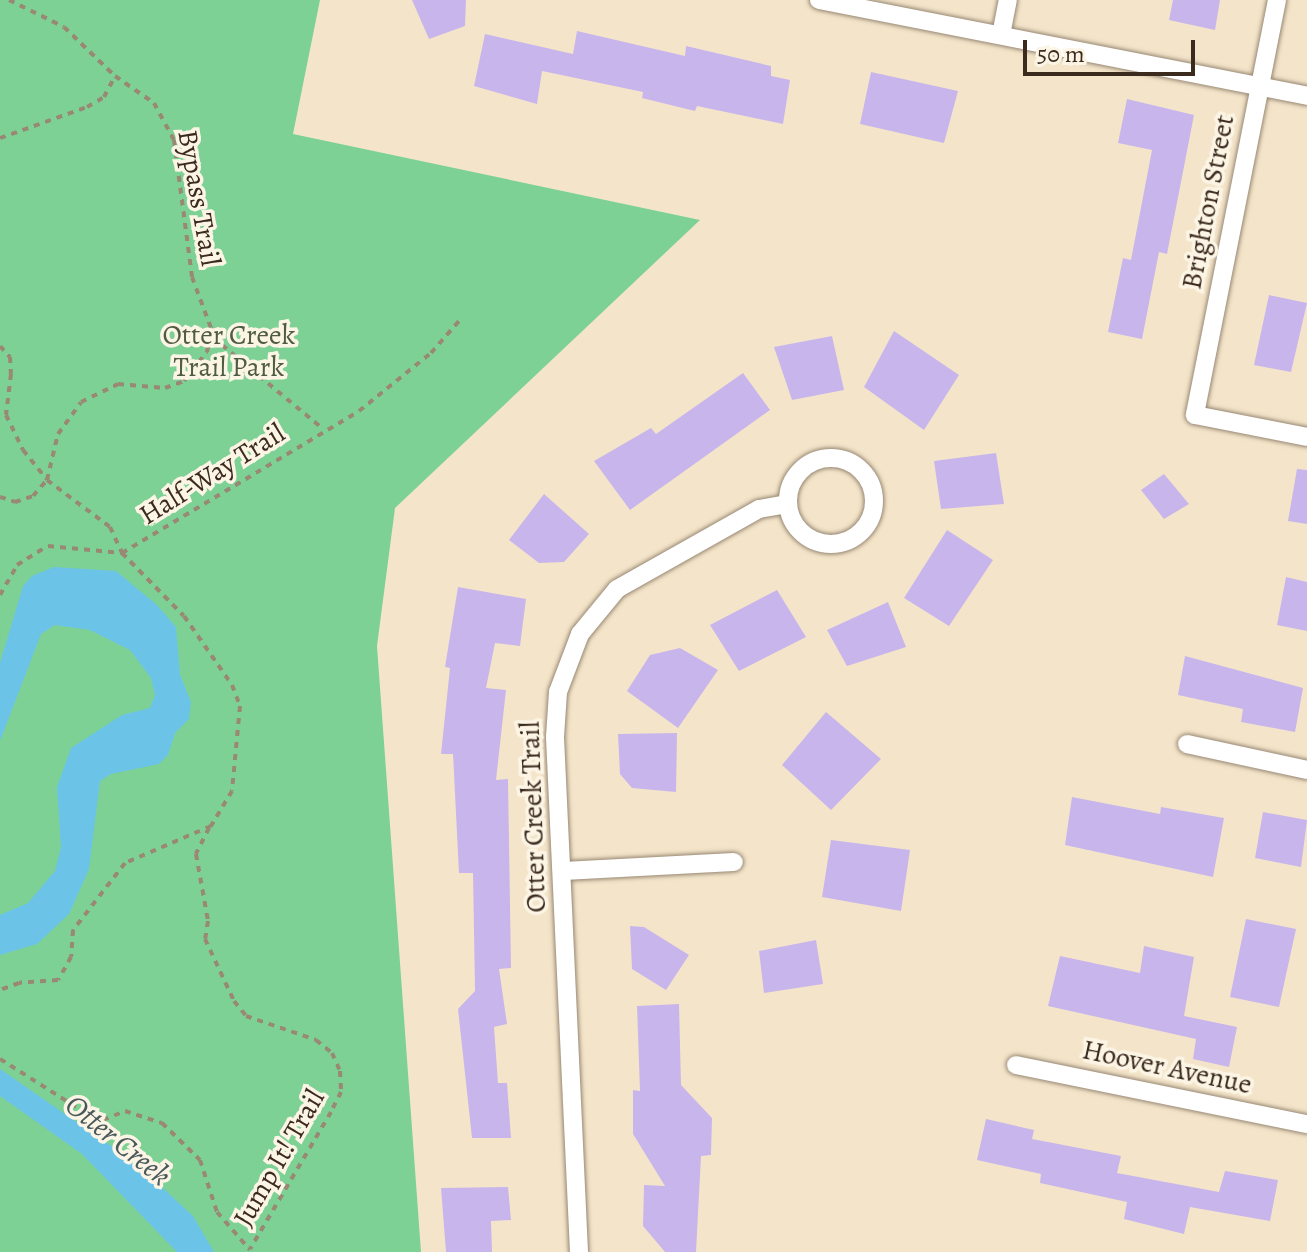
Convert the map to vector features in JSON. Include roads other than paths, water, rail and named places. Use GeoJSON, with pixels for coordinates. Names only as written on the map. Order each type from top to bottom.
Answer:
{"type":"FeatureCollection","features":[{"type":"Feature","properties":{"kind":"street"},"geometry":{"type":"LineString","coordinates":[[819,0],[1307,96]]}},
{"type":"Feature","properties":{"kind":"street"},"geometry":{"type":"LineString","coordinates":[[1001,35],[1008,0]]}},
{"type":"Feature","properties":{"kind":"street","name":"Brighton Street"},"geometry":{"type":"LineString","coordinates":[[1277,0],[1195,415],[1307,437]]}},
{"type":"Feature","properties":{"kind":"street"},"geometry":{"type":"LineString","coordinates":[[827,458],[842,460],[864,474],[874,505],[861,532],[830,545],[802,534],[787,504],[799,472],[827,458]]}},
{"type":"Feature","properties":{"kind":"street","name":"Otter Creek Trail"},"geometry":{"type":"LineString","coordinates":[[579,1252],[555,715],[565,667],[580,634],[607,599],[633,577],[759,509],[787,504]]}},
{"type":"Feature","properties":{"kind":"street"},"geometry":{"type":"LineString","coordinates":[[1187,744],[1307,770]]}},
{"type":"Feature","properties":{"kind":"street"},"geometry":{"type":"LineString","coordinates":[[563,871],[734,862]]}},
{"type":"Feature","properties":{"kind":"street","name":"Hoover Avenue"},"geometry":{"type":"LineString","coordinates":[[1016,1065],[1307,1124]]}},
{"type":"Feature","properties":{"kind":"water"},"geometry":{"type":"Polygon","coordinates":[[[54,567],[116,571],[157,605],[176,627],[180,675],[191,702],[189,719],[175,733],[168,755],[159,764],[111,774],[100,781],[89,869],[69,914],[37,944],[0,955],[0,915],[28,903],[55,871],[61,847],[57,787],[71,748],[122,715],[150,708],[155,695],[151,678],[130,650],[90,630],[55,625],[41,634],[0,741],[0,663],[23,586],[32,576],[54,567]]]}},
{"type":"Feature","properties":{"kind":"water"},"geometry":{"type":"Polygon","coordinates":[[[0,1069],[136,1163],[193,1216],[214,1252],[177,1252],[82,1154],[0,1096],[0,1069]]]}},
{"type":"Feature","properties":{"kind":"park label","name":"Otter Creek Trail Park"},"geometry":{"type":"Point","coordinates":[229,351]}},
{"type":"Feature","properties":{"kind":"water label","name":"Otter Creek"},"geometry":{"type":"Point","coordinates":[118,1140]}}]}
